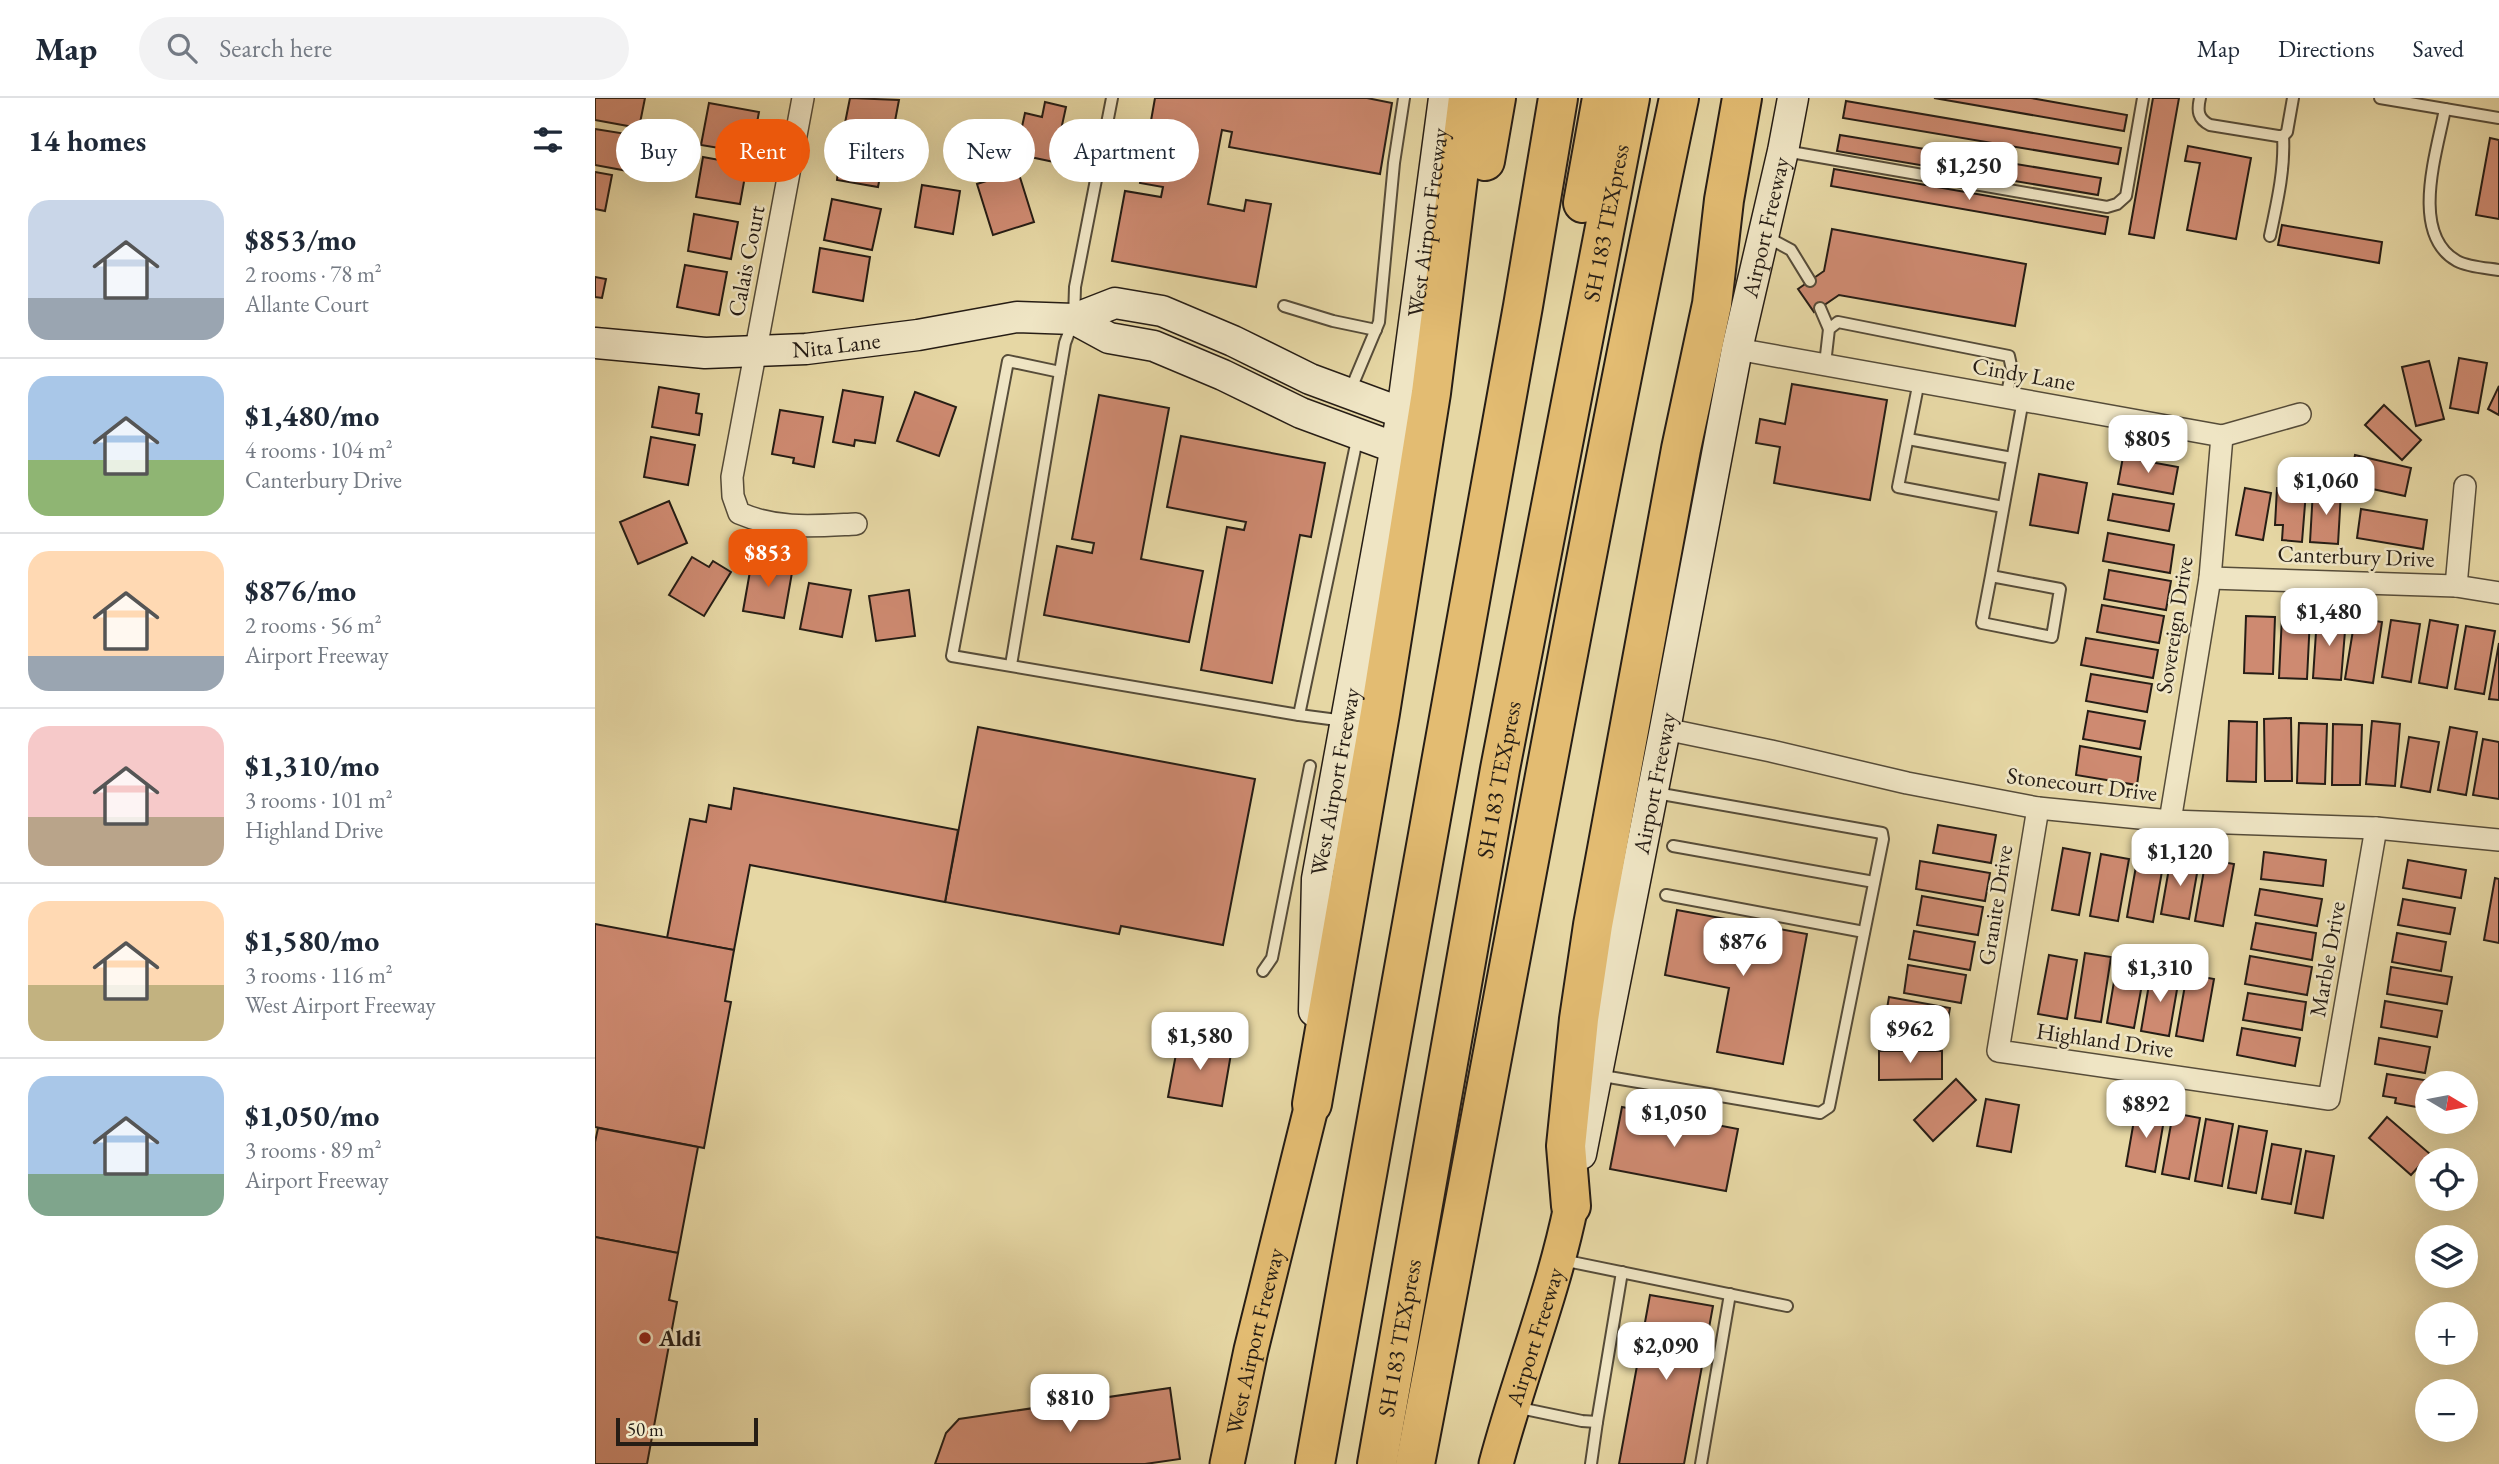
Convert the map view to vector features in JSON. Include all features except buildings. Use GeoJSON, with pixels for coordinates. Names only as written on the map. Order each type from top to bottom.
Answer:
{"type":"FeatureCollection","features":[{"type":"Feature","properties":{"kind":"highway"},"geometry":{"type":"LineString","coordinates":[[1312,1104],[1363,717],[1431,393],[1468,98]]}},
{"type":"Feature","properties":{"kind":"highway"},"geometry":{"type":"LineString","coordinates":[[1363,717],[1443,394],[1496,98]]}},
{"type":"Feature","properties":{"kind":"highway"},"geometry":{"type":"LineString","coordinates":[[1315,1464],[1558,98]]}},
{"type":"Feature","properties":{"kind":"highway","name":"SH 183 TEXpress"},"geometry":{"type":"LineString","coordinates":[[1358,1464],[1602,98]]}},
{"type":"Feature","properties":{"kind":"highway","name":"SH 183 TEXpress"},"geometry":{"type":"LineString","coordinates":[[1377,1464],[1500,769],[1630,98]]}},
{"type":"Feature","properties":{"kind":"highway"},"geometry":{"type":"LineString","coordinates":[[1627,343],[1629,220],[1653,98]]}},
{"type":"Feature","properties":{"kind":"highway"},"geometry":{"type":"LineString","coordinates":[[1415,1464],[1627,343],[1679,98]]}},
{"type":"Feature","properties":{"kind":"highway"},"geometry":{"type":"LineString","coordinates":[[1571,1206],[1566,1146],[1579,1019],[1593,925],[1681,449],[1712,304],[1724,200],[1742,98]]}},
{"type":"Feature","properties":{"kind":"highway"},"geometry":{"type":"LineString","coordinates":[[1712,304],[1746,201],[1766,98]]}},
{"type":"Feature","properties":{"kind":"main road","name":"West Airport Freeway"},"geometry":{"type":"LineString","coordinates":[[1363,717],[1396,448],[1444,98]]}},
{"type":"Feature","properties":{"kind":"main road","name":"Airport Freeway"},"geometry":{"type":"LineString","coordinates":[[1496,1464],[1511,1406],[1560,1260],[1737,349],[1793,98]]}},
{"type":"Feature","properties":{"kind":"main road","name":"Nita Lane"},"geometry":{"type":"LineString","coordinates":[[595,343],[705,353],[806,349],[918,335],[1017,317],[1074,319],[1115,303],[1162,311],[1233,341],[1310,379],[1402,414]]}},
{"type":"Feature","properties":{"kind":"main road","name":"Nita Lane"},"geometry":{"type":"LineString","coordinates":[[1074,319],[1109,338],[1154,346],[1223,375],[1301,414],[1396,448]]}},
{"type":"Feature","properties":{"kind":"main road","name":"West Airport Freeway"},"geometry":{"type":"LineString","coordinates":[[1227,1464],[1251,1350],[1312,1104]]}},
{"type":"Feature","properties":{"kind":"street","name":"Calais Court"},"geometry":{"type":"LineString","coordinates":[[803,98],[732,477],[733,496],[739,513],[761,523],[804,527],[856,524]]}},
{"type":"Feature","properties":{"kind":"street","name":"Cindy Lane"},"geometry":{"type":"LineString","coordinates":[[1737,349],[2222,436],[2300,414]]}},
{"type":"Feature","properties":{"kind":"street","name":"Sovereign Drive"},"geometry":{"type":"LineString","coordinates":[[2170,821],[2210,578],[2222,436]]}},
{"type":"Feature","properties":{"kind":"street"},"geometry":{"type":"LineString","coordinates":[[2456,586],[2465,486]]}},
{"type":"Feature","properties":{"kind":"street","name":"Canterbury Drive"},"geometry":{"type":"LineString","coordinates":[[2210,578],[2456,586],[2499,593]]}},
{"type":"Feature","properties":{"kind":"street","name":"Stonecourt Drive"},"geometry":{"type":"LineString","coordinates":[[1665,729],[1907,783],[2038,808],[2170,821],[2376,828],[2499,840]]}},
{"type":"Feature","properties":{"kind":"street","name":"Granite Drive"},"geometry":{"type":"LineString","coordinates":[[1998,1051],[2038,808]]}},
{"type":"Feature","properties":{"kind":"street","name":"Marble Drive"},"geometry":{"type":"LineString","coordinates":[[2329,1099],[2376,828]]}},
{"type":"Feature","properties":{"kind":"street","name":"Highland Drive"},"geometry":{"type":"LineString","coordinates":[[1998,1051],[2329,1099]]}},
{"type":"Feature","properties":{"kind":"lane"},"geometry":{"type":"LineString","coordinates":[[1011,665],[1065,343],[1074,319],[1075,287],[1112,98]]}},
{"type":"Feature","properties":{"kind":"lane"},"geometry":{"type":"LineString","coordinates":[[1349,394],[1379,322],[1393,177],[1404,98]]}},
{"type":"Feature","properties":{"kind":"lane"},"geometry":{"type":"LineString","coordinates":[[1783,151],[2107,207],[2117,204],[2126,196],[2143,98]]}},
{"type":"Feature","properties":{"kind":"lane"},"geometry":{"type":"LineString","coordinates":[[2200,98],[2199,116],[2210,125],[2283,136]]}},
{"type":"Feature","properties":{"kind":"lane"},"geometry":{"type":"LineString","coordinates":[[2270,236],[2280,186],[2283,136],[2287,132],[2293,98]]}},
{"type":"Feature","properties":{"kind":"lane"},"geometry":{"type":"LineString","coordinates":[[2380,98],[2499,118]]}},
{"type":"Feature","properties":{"kind":"lane"},"geometry":{"type":"LineString","coordinates":[[2445,109],[2430,195],[2430,218],[2435,236],[2443,251],[2459,262],[2499,271]]}},
{"type":"Feature","properties":{"kind":"lane"},"geometry":{"type":"LineString","coordinates":[[1763,235],[1791,250],[1810,281]]}},
{"type":"Feature","properties":{"kind":"lane"},"geometry":{"type":"LineString","coordinates":[[1284,306],[1333,321],[1376,330]]}},
{"type":"Feature","properties":{"kind":"lane"},"geometry":{"type":"LineString","coordinates":[[1820,308],[1829,329],[1825,364]]}},
{"type":"Feature","properties":{"kind":"lane"},"geometry":{"type":"LineString","coordinates":[[1829,329],[1838,322],[2009,355],[2015,399],[2012,458],[1982,623],[2052,637],[2060,589],[1991,576]]}},
{"type":"Feature","properties":{"kind":"lane"},"geometry":{"type":"LineString","coordinates":[[1061,372],[1008,361],[952,656],[1299,715],[1363,717]]}},
{"type":"Feature","properties":{"kind":"lane"},"geometry":{"type":"LineString","coordinates":[[1919,381],[1898,487],[2003,506]]}},
{"type":"Feature","properties":{"kind":"lane"},"geometry":{"type":"LineString","coordinates":[[1299,715],[1358,434]]}},
{"type":"Feature","properties":{"kind":"lane"},"geometry":{"type":"LineString","coordinates":[[1908,439],[2012,458]]}},
{"type":"Feature","properties":{"kind":"lane"},"geometry":{"type":"LineString","coordinates":[[1263,971],[1272,958],[1310,766]]}},
{"type":"Feature","properties":{"kind":"lane"},"geometry":{"type":"LineString","coordinates":[[1597,1075],[1820,1113],[1826,1111],[1829,1107],[1883,839],[1882,833],[1877,830],[1653,792]]}},
{"type":"Feature","properties":{"kind":"lane"},"geometry":{"type":"LineString","coordinates":[[1674,846],[1874,882]]}},
{"type":"Feature","properties":{"kind":"lane"},"geometry":{"type":"LineString","coordinates":[[1666,895],[1864,932]]}},
{"type":"Feature","properties":{"kind":"lane"},"geometry":{"type":"LineString","coordinates":[[1560,1260],[1787,1306]]}},
{"type":"Feature","properties":{"kind":"lane"},"geometry":{"type":"LineString","coordinates":[[1591,1464],[1622,1272]]}},
{"type":"Feature","properties":{"kind":"lane"},"geometry":{"type":"LineString","coordinates":[[1701,1464],[1730,1294]]}},
{"type":"Feature","properties":{"kind":"lane"},"geometry":{"type":"LineString","coordinates":[[1511,1406],[1597,1422]]}},
{"type":"Feature","properties":{"kind":"place","name":"Aldi"},"geometry":{"type":"Point","coordinates":[645,1338]}}]}
